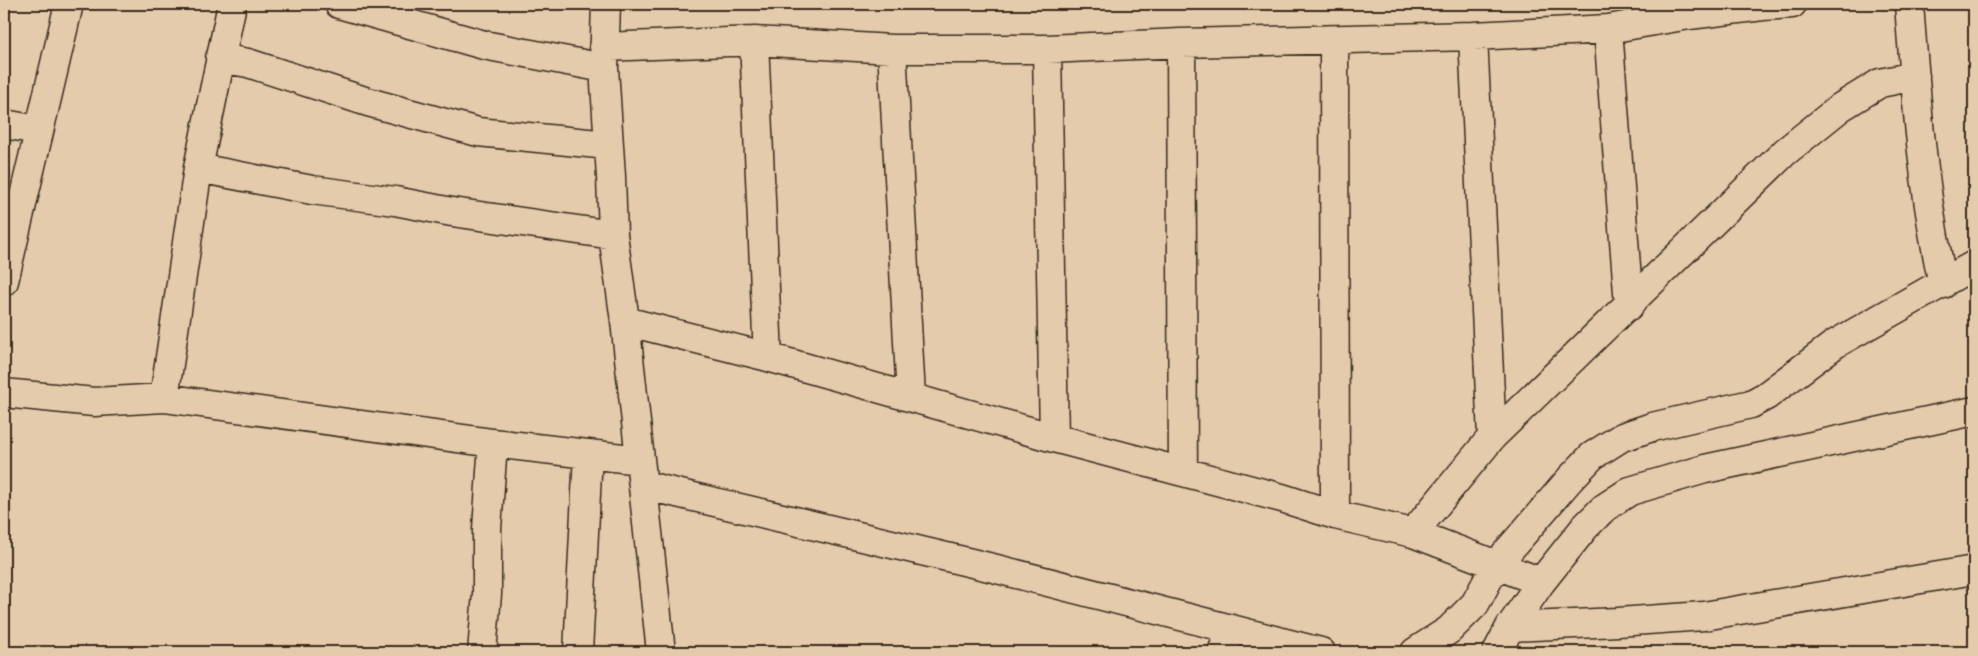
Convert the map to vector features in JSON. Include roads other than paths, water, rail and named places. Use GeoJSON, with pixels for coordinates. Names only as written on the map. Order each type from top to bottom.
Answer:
{"type":"FeatureCollection","features":[{"type":"Feature","properties":{"kind":"street"},"geometry":{"type":"LineString","coordinates":[[4,281],[69,4]]}},
{"type":"Feature","properties":{"kind":"street"},"geometry":{"type":"LineString","coordinates":[[164,398],[198,168],[232,4]]}},
{"type":"Feature","properties":{"kind":"street"},"geometry":{"type":"LineString","coordinates":[[339,4],[484,45],[604,58],[754,41],[892,49],[1047,48],[1473,36],[1608,29],[1688,10],[1792,4]]}},
{"type":"Feature","properties":{"kind":"street"},"geometry":{"type":"LineString","coordinates":[[606,4],[604,58],[613,235],[625,321],[661,652]]}},
{"type":"Feature","properties":{"kind":"street"},"geometry":{"type":"LineString","coordinates":[[1909,4],[1921,154],[1934,244],[1943,284]]}},
{"type":"Feature","properties":{"kind":"street"},"geometry":{"type":"LineString","coordinates":[[1608,29],[1628,306]]}},
{"type":"Feature","properties":{"kind":"street"},"geometry":{"type":"LineString","coordinates":[[1473,36],[1492,437]]}},
{"type":"Feature","properties":{"kind":"street"},"geometry":{"type":"LineString","coordinates":[[1334,40],[1335,515]]}},
{"type":"Feature","properties":{"kind":"street"},"geometry":{"type":"LineString","coordinates":[[754,41],[768,357]]}},
{"type":"Feature","properties":{"kind":"street"},"geometry":{"type":"LineString","coordinates":[[1181,43],[1183,471]]}},
{"type":"Feature","properties":{"kind":"street"},"geometry":{"type":"LineString","coordinates":[[1047,48],[1054,438]]}},
{"type":"Feature","properties":{"kind":"street"},"geometry":{"type":"LineString","coordinates":[[892,49],[911,397]]}},
{"type":"Feature","properties":{"kind":"street"},"geometry":{"type":"LineString","coordinates":[[220,58],[248,63],[368,102],[478,132],[608,145]]}},
{"type":"Feature","properties":{"kind":"street"},"geometry":{"type":"LineString","coordinates":[[1413,533],[1492,437],[1785,152],[1841,107],[1880,83],[1915,76]]}},
{"type":"Feature","properties":{"kind":"street"},"geometry":{"type":"LineString","coordinates":[[4,124],[38,130]]}},
{"type":"Feature","properties":{"kind":"street"},"geometry":{"type":"LineString","coordinates":[[198,168],[312,190],[395,200],[452,212],[613,235]]}},
{"type":"Feature","properties":{"kind":"street"},"geometry":{"type":"LineString","coordinates":[[1415,652],[1449,630],[1475,604],[1496,566],[1592,456],[1622,437],[1652,427],[1751,404],[1766,396],[1835,344],[1974,265]]}},
{"type":"Feature","properties":{"kind":"street"},"geometry":{"type":"LineString","coordinates":[[625,321],[768,357],[1054,438],[1282,498],[1335,515],[1413,533],[1541,582]]}},
{"type":"Feature","properties":{"kind":"street"},"geometry":{"type":"LineString","coordinates":[[4,393],[94,402],[164,398],[493,443],[588,454],[641,473],[993,568],[1227,641],[1321,652]]}},
{"type":"Feature","properties":{"kind":"street"},"geometry":{"type":"LineString","coordinates":[[1497,652],[1510,627],[1541,582],[1585,527],[1604,508],[1630,492],[1705,470],[1974,411]]}},
{"type":"Feature","properties":{"kind":"street"},"geometry":{"type":"LineString","coordinates":[[482,652],[487,594],[487,529],[493,443]]}},
{"type":"Feature","properties":{"kind":"street"},"geometry":{"type":"LineString","coordinates":[[578,652],[588,454]]}},
{"type":"Feature","properties":{"kind":"street"},"geometry":{"type":"LineString","coordinates":[[1510,627],[1704,616],[1974,570]]}}]}
